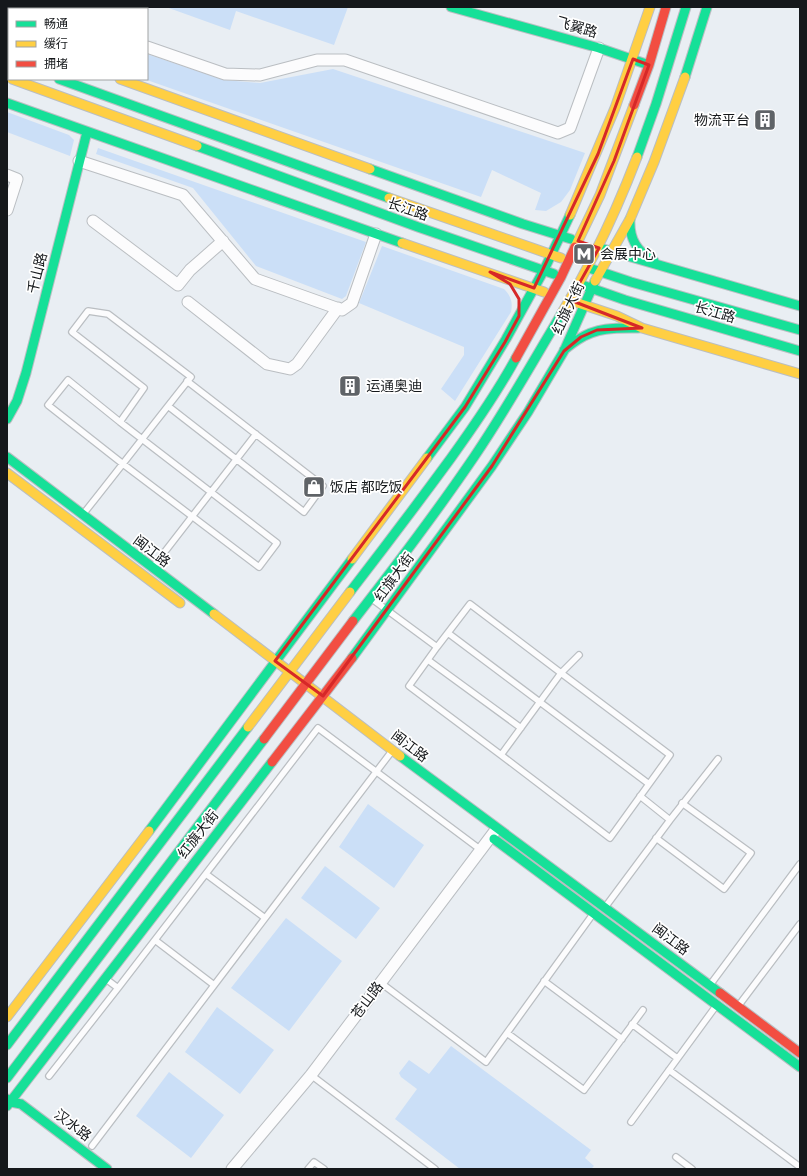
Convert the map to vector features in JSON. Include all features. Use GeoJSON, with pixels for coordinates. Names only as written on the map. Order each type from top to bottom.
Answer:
{"type":"FeatureCollection","features":[{"type":"Feature","properties":{"kind":"main road","name":"飞翼路"},"geometry":{"type":"LineString","coordinates":[[451,7],[598,48],[649,65]]}},
{"type":"Feature","properties":{"kind":"main road"},"geometry":{"type":"LineString","coordinates":[[7,1017],[154,824],[266,667],[275,661],[465,407],[505,342],[544,271],[601,147],[634,59],[650,7]]}},
{"type":"Feature","properties":{"kind":"main road","name":"红旗大街"},"geometry":{"type":"LineString","coordinates":[[8,1102],[18,1093],[106,979],[208,857],[302,695],[305,684],[476,456],[570,300],[579,284],[578,264],[589,245],[611,168],[649,65],[666,7]]}},
{"type":"Feature","properties":{"kind":"main road","name":"红旗大街"},"geometry":{"type":"LineString","coordinates":[[302,695],[290,673],[431,486],[472,429],[504,381],[562,277],[578,264],[589,245],[622,197],[656,104],[686,7]]}},
{"type":"Feature","properties":{"kind":"main road","name":"红旗大街"},"geometry":{"type":"LineString","coordinates":[[302,695],[323,696],[492,466],[528,412],[564,351],[578,316],[600,271],[630,219],[654,162],[682,86],[706,7]]}},
{"type":"Feature","properties":{"kind":"main road","name":"长江路"},"geometry":{"type":"LineString","coordinates":[[15,80],[115,115],[392,218],[624,300],[800,351]]}},
{"type":"Feature","properties":{"kind":"main road","name":"长江路"},"geometry":{"type":"LineString","coordinates":[[62,80],[401,202],[631,282],[800,330]]}},
{"type":"Feature","properties":{"kind":"main road"},"geometry":{"type":"LineString","coordinates":[[123,80],[524,224],[589,245],[800,306]]}},
{"type":"Feature","properties":{"kind":"main road"},"geometry":{"type":"LineString","coordinates":[[7,103],[376,234],[585,304],[617,316],[642,328],[800,374]]}},
{"type":"Feature","properties":{"kind":"main road","name":"千山路"},"geometry":{"type":"LineString","coordinates":[[7,419],[17,401],[26,373],[87,132]]}},
{"type":"Feature","properties":{"kind":"main road"},"geometry":{"type":"LineString","coordinates":[[560,216],[570,208],[576,200]]}},
{"type":"Feature","properties":{"kind":"main road"},"geometry":{"type":"LineString","coordinates":[[630,219],[629,232],[638,250],[650,259],[670,269]]}},
{"type":"Feature","properties":{"kind":"main road"},"geometry":{"type":"LineString","coordinates":[[524,224],[538,225],[548,222]]}},
{"type":"Feature","properties":{"kind":"main road"},"geometry":{"type":"LineString","coordinates":[[490,272],[510,284],[518,296],[518,316]]}},
{"type":"Feature","properties":{"kind":"main road"},"geometry":{"type":"LineString","coordinates":[[564,351],[581,337],[597,330],[642,328]]}},
{"type":"Feature","properties":{"kind":"main road","name":"闽江路"},"geometry":{"type":"LineString","coordinates":[[7,457],[290,673],[323,696],[594,913],[800,1067]]}},
{"type":"Feature","properties":{"kind":"main road","name":"闽江路"},"geometry":{"type":"LineString","coordinates":[[7,473],[190,610]]}},
{"type":"Feature","properties":{"kind":"main road"},"geometry":{"type":"LineString","coordinates":[[266,667],[302,695]]}},
{"type":"Feature","properties":{"kind":"main road","name":"红旗大街"},"geometry":{"type":"LineString","coordinates":[[7,1045],[302,695]]}},
{"type":"Feature","properties":{"kind":"main road","name":"红旗大街"},"geometry":{"type":"LineString","coordinates":[[7,1078],[302,695]]}},
{"type":"Feature","properties":{"kind":"main road","name":"闽江路"},"geometry":{"type":"LineString","coordinates":[[491,832],[603,905],[800,1053]]}},
{"type":"Feature","properties":{"kind":"main road"},"geometry":{"type":"LineString","coordinates":[[7,1083],[18,1093],[21,1104]]}},
{"type":"Feature","properties":{"kind":"main road","name":"汉水路"},"geometry":{"type":"LineString","coordinates":[[8,1102],[21,1104],[107,1169]]}},
{"type":"Feature","properties":{"kind":"street"},"geometry":{"type":"LineString","coordinates":[[148,47],[226,74],[260,76],[317,60],[345,60],[558,133],[570,128],[598,48]]}},
{"type":"Feature","properties":{"kind":"street"},"geometry":{"type":"LineString","coordinates":[[79,161],[183,195],[255,279],[342,310],[352,303],[376,234]]}},
{"type":"Feature","properties":{"kind":"street"},"geometry":{"type":"LineString","coordinates":[[7,175],[17,179],[7,210]]}},
{"type":"Feature","properties":{"kind":"street"},"geometry":{"type":"LineString","coordinates":[[93,220],[178,285],[190,270],[223,241]]}},
{"type":"Feature","properties":{"kind":"street"},"geometry":{"type":"LineString","coordinates":[[188,302],[267,364],[290,369],[297,364],[338,308]]}},
{"type":"Feature","properties":{"kind":"street","name":"苍山路"},"geometry":{"type":"LineString","coordinates":[[232,1169],[311,1075],[481,850],[491,832]]}},
{"type":"Feature","properties":{"kind":"lane"},"geometry":{"type":"LineString","coordinates":[[82,515],[191,377],[108,314],[88,311],[72,332],[144,388],[120,422]]}},
{"type":"Feature","properties":{"kind":"lane"},"geometry":{"type":"LineString","coordinates":[[68,380],[142,439],[277,542],[259,567],[122,464],[48,405],[68,380]]}},
{"type":"Feature","properties":{"kind":"lane"},"geometry":{"type":"LineString","coordinates":[[168,406],[304,512],[323,486],[187,381]]}},
{"type":"Feature","properties":{"kind":"lane"},"geometry":{"type":"LineString","coordinates":[[152,568],[256,434]]}},
{"type":"Feature","properties":{"kind":"lane"},"geometry":{"type":"LineString","coordinates":[[370,597],[437,647]]}},
{"type":"Feature","properties":{"kind":"lane"},"geometry":{"type":"LineString","coordinates":[[470,604],[670,755],[610,838],[409,686],[437,647],[470,604]]}},
{"type":"Feature","properties":{"kind":"lane"},"geometry":{"type":"LineString","coordinates":[[448,632],[649,784]]}},
{"type":"Feature","properties":{"kind":"lane"},"geometry":{"type":"LineString","coordinates":[[501,755],[561,673],[579,656]]}},
{"type":"Feature","properties":{"kind":"lane"},"geometry":{"type":"LineString","coordinates":[[428,660],[521,728]]}},
{"type":"Feature","properties":{"kind":"lane"},"geometry":{"type":"LineString","coordinates":[[49,1076],[206,874],[208,857],[318,728],[481,850]]}},
{"type":"Feature","properties":{"kind":"lane"},"geometry":{"type":"LineString","coordinates":[[92,1146],[392,750]]}},
{"type":"Feature","properties":{"kind":"lane"},"geometry":{"type":"LineString","coordinates":[[381,983],[486,1062],[594,913],[603,905],[718,758]]}},
{"type":"Feature","properties":{"kind":"lane"},"geometry":{"type":"LineString","coordinates":[[640,796],[670,820]]}},
{"type":"Feature","properties":{"kind":"lane"},"geometry":{"type":"LineString","coordinates":[[656,838],[724,890],[751,853],[682,803]]}},
{"type":"Feature","properties":{"kind":"lane"},"geometry":{"type":"LineString","coordinates":[[710,985],[800,864]]}},
{"type":"Feature","properties":{"kind":"lane"},"geometry":{"type":"LineString","coordinates":[[206,874],[265,918]]}},
{"type":"Feature","properties":{"kind":"lane"},"geometry":{"type":"LineString","coordinates":[[738,1006],[800,924]]}},
{"type":"Feature","properties":{"kind":"lane"},"geometry":{"type":"LineString","coordinates":[[155,940],[214,985]]}},
{"type":"Feature","properties":{"kind":"lane"},"geometry":{"type":"LineString","coordinates":[[106,979],[118,988]]}},
{"type":"Feature","properties":{"kind":"lane"},"geometry":{"type":"LineString","coordinates":[[544,981],[622,1038]]}},
{"type":"Feature","properties":{"kind":"lane"},"geometry":{"type":"LineString","coordinates":[[631,1122],[724,996]]}},
{"type":"Feature","properties":{"kind":"lane"},"geometry":{"type":"LineString","coordinates":[[507,1033],[584,1090],[643,1010]]}},
{"type":"Feature","properties":{"kind":"lane"},"geometry":{"type":"LineString","coordinates":[[632,1024],[677,1058]]}},
{"type":"Feature","properties":{"kind":"lane"},"geometry":{"type":"LineString","coordinates":[[669,1070],[800,1167]]}},
{"type":"Feature","properties":{"kind":"lane"},"geometry":{"type":"LineString","coordinates":[[311,1075],[435,1169]]}},
{"type":"Feature","properties":{"kind":"lane"},"geometry":{"type":"LineString","coordinates":[[676,1157],[692,1169]]}},
{"type":"Feature","properties":{"kind":"lane"},"geometry":{"type":"LineString","coordinates":[[308,1169],[314,1162],[324,1169]]}},
{"type":"Feature","properties":{"kind":"highlighted area"},"geometry":{"type":"Polygon","coordinates":[[[633,59],[649,65],[614,161],[578,241],[599,248],[570,300],[642,328],[597,330],[581,337],[564,351],[492,466],[323,696],[275,661],[465,407],[505,342],[519,316],[519,299],[510,284],[490,272],[534,288],[598,154],[633,59]]]}},
{"type":"Feature","properties":{"kind":"shaded area"},"geometry":{"type":"Polygon","coordinates":[[[166,7],[348,7],[334,45],[236,11],[230,30],[166,7]]]}},
{"type":"Feature","properties":{"kind":"shaded area"},"geometry":{"type":"Polygon","coordinates":[[[148,54],[224,80],[260,83],[333,69],[585,153],[570,190],[561,202],[546,211],[535,210],[541,193],[492,170],[481,197],[147,80],[148,54]]]}},
{"type":"Feature","properties":{"kind":"shaded area"},"geometry":{"type":"Polygon","coordinates":[[[7,112],[69,135],[74,140],[70,156],[7,132],[7,112]]]}},
{"type":"Feature","properties":{"kind":"shaded area"},"geometry":{"type":"Polygon","coordinates":[[[98,148],[366,242],[346,296],[342,299],[256,266],[193,188],[96,154],[98,148]]]}},
{"type":"Feature","properties":{"kind":"shaded area"},"geometry":{"type":"Polygon","coordinates":[[[382,246],[504,289],[510,297],[512,302],[511,312],[455,401],[441,389],[464,355],[464,347],[359,303],[382,246]]]}},
{"type":"Feature","properties":{"kind":"shaded area"},"geometry":{"type":"Polygon","coordinates":[[[368,804],[424,845],[394,888],[339,847],[368,804]]]}},
{"type":"Feature","properties":{"kind":"shaded area"},"geometry":{"type":"Polygon","coordinates":[[[325,866],[380,908],[356,939],[301,898],[325,866]]]}},
{"type":"Feature","properties":{"kind":"shaded area"},"geometry":{"type":"Polygon","coordinates":[[[286,918],[342,961],[289,1031],[231,988],[286,918]]]}},
{"type":"Feature","properties":{"kind":"shaded area"},"geometry":{"type":"Polygon","coordinates":[[[217,1007],[274,1050],[240,1094],[185,1052],[217,1007]]]}},
{"type":"Feature","properties":{"kind":"shaded area"},"geometry":{"type":"Polygon","coordinates":[[[451,1046],[591,1150],[585,1158],[594,1166],[591,1169],[460,1169],[395,1119],[417,1089],[401,1077],[399,1073],[409,1060],[429,1074],[451,1046]]]}},
{"type":"Feature","properties":{"kind":"shaded area"},"geometry":{"type":"Polygon","coordinates":[[[169,1072],[224,1115],[191,1158],[136,1116],[169,1072]]]}},
{"type":"Feature","properties":{"kind":"traffic: fast"},"geometry":{"type":"LineString","coordinates":[[451,7],[599,48],[646,64]]}},
{"type":"Feature","properties":{"kind":"traffic: fast"},"geometry":{"type":"LineString","coordinates":[[637,157],[656,104],[686,7]]}},
{"type":"Feature","properties":{"kind":"traffic: fast"},"geometry":{"type":"LineString","coordinates":[[685,77],[707,7]]}},
{"type":"Feature","properties":{"kind":"traffic: fast"},"geometry":{"type":"LineString","coordinates":[[62,80],[389,198]]}},
{"type":"Feature","properties":{"kind":"traffic: fast"},"geometry":{"type":"LineString","coordinates":[[7,103],[402,243]]}},
{"type":"Feature","properties":{"kind":"traffic: fast"},"geometry":{"type":"LineString","coordinates":[[7,419],[17,401],[26,373],[87,132]]}},
{"type":"Feature","properties":{"kind":"traffic: fast"},"geometry":{"type":"LineString","coordinates":[[197,146],[418,227],[554,274]]}},
{"type":"Feature","properties":{"kind":"traffic: fast"},"geometry":{"type":"LineString","coordinates":[[370,169],[523,224],[571,239]]}},
{"type":"Feature","properties":{"kind":"traffic: fast"},"geometry":{"type":"LineString","coordinates":[[427,458],[465,407],[506,339],[544,270],[570,215]]}},
{"type":"Feature","properties":{"kind":"traffic: fast"},"geometry":{"type":"LineString","coordinates":[[630,219],[631,233],[635,244],[643,253],[654,261]]}},
{"type":"Feature","properties":{"kind":"traffic: fast"},"geometry":{"type":"LineString","coordinates":[[600,248],[800,306]]}},
{"type":"Feature","properties":{"kind":"traffic: fast"},"geometry":{"type":"LineString","coordinates":[[589,268],[631,282],[800,330]]}},
{"type":"Feature","properties":{"kind":"traffic: fast"},"geometry":{"type":"LineString","coordinates":[[352,658],[492,466],[528,412],[564,351],[595,281]]}},
{"type":"Feature","properties":{"kind":"traffic: fast"},"geometry":{"type":"LineString","coordinates":[[582,285],[625,300],[800,351]]}},
{"type":"Feature","properties":{"kind":"traffic: fast"},"geometry":{"type":"LineString","coordinates":[[353,621],[415,540],[474,457],[509,403],[563,311]]}},
{"type":"Feature","properties":{"kind":"traffic: fast"},"geometry":{"type":"LineString","coordinates":[[564,350],[579,339],[593,332],[608,329],[638,328]]}},
{"type":"Feature","properties":{"kind":"traffic: fast"},"geometry":{"type":"LineString","coordinates":[[350,592],[460,446],[493,397],[516,358]]}},
{"type":"Feature","properties":{"kind":"traffic: fast"},"geometry":{"type":"LineString","coordinates":[[7,457],[214,614]]}},
{"type":"Feature","properties":{"kind":"traffic: fast"},"geometry":{"type":"LineString","coordinates":[[149,831],[352,559]]}},
{"type":"Feature","properties":{"kind":"traffic: fast"},"geometry":{"type":"LineString","coordinates":[[7,1045],[248,727]]}},
{"type":"Feature","properties":{"kind":"traffic: fast"},"geometry":{"type":"LineString","coordinates":[[7,1078],[264,739]]}},
{"type":"Feature","properties":{"kind":"traffic: fast"},"geometry":{"type":"LineString","coordinates":[[400,756],[720,993]]}},
{"type":"Feature","properties":{"kind":"traffic: fast"},"geometry":{"type":"LineString","coordinates":[[7,1106],[272,762]]}},
{"type":"Feature","properties":{"kind":"traffic: fast"},"geometry":{"type":"LineString","coordinates":[[494,839],[800,1067]]}},
{"type":"Feature","properties":{"kind":"traffic: fast"},"geometry":{"type":"LineString","coordinates":[[7,1099],[11,1102],[21,1104],[107,1169]]}},
{"type":"Feature","properties":{"kind":"traffic: slow"},"geometry":{"type":"LineString","coordinates":[[570,215],[615,108],[650,7]]}},
{"type":"Feature","properties":{"kind":"traffic: slow"},"geometry":{"type":"LineString","coordinates":[[595,281],[630,219],[654,162],[685,77]]}},
{"type":"Feature","properties":{"kind":"traffic: slow"},"geometry":{"type":"LineString","coordinates":[[15,80],[197,146]]}},
{"type":"Feature","properties":{"kind":"traffic: slow"},"geometry":{"type":"LineString","coordinates":[[123,80],[370,169]]}},
{"type":"Feature","properties":{"kind":"traffic: slow"},"geometry":{"type":"LineString","coordinates":[[575,247],[600,195],[634,105]]}},
{"type":"Feature","properties":{"kind":"traffic: slow"},"geometry":{"type":"LineString","coordinates":[[563,311],[603,236],[637,157]]}},
{"type":"Feature","properties":{"kind":"traffic: slow"},"geometry":{"type":"LineString","coordinates":[[389,198],[561,258]]}},
{"type":"Feature","properties":{"kind":"traffic: slow"},"geometry":{"type":"LineString","coordinates":[[402,243],[544,292]]}},
{"type":"Feature","properties":{"kind":"traffic: slow"},"geometry":{"type":"LineString","coordinates":[[575,302],[617,316],[642,328],[800,374]]}},
{"type":"Feature","properties":{"kind":"traffic: slow"},"geometry":{"type":"LineString","coordinates":[[352,559],[427,458]]}},
{"type":"Feature","properties":{"kind":"traffic: slow"},"geometry":{"type":"LineString","coordinates":[[7,473],[180,603]]}},
{"type":"Feature","properties":{"kind":"traffic: slow"},"geometry":{"type":"LineString","coordinates":[[248,727],[350,592]]}},
{"type":"Feature","properties":{"kind":"traffic: slow"},"geometry":{"type":"LineString","coordinates":[[214,614],[400,756]]}},
{"type":"Feature","properties":{"kind":"traffic: slow"},"geometry":{"type":"LineString","coordinates":[[7,1017],[149,831]]}},
{"type":"Feature","properties":{"kind":"traffic: jam"},"geometry":{"type":"LineString","coordinates":[[634,105],[649,65],[666,7]]}},
{"type":"Feature","properties":{"kind":"traffic: jam"},"geometry":{"type":"LineString","coordinates":[[516,358],[561,277],[575,247]]}},
{"type":"Feature","properties":{"kind":"traffic: jam"},"geometry":{"type":"LineString","coordinates":[[264,739],[353,621]]}},
{"type":"Feature","properties":{"kind":"traffic: jam"},"geometry":{"type":"LineString","coordinates":[[272,762],[352,658]]}},
{"type":"Feature","properties":{"kind":"traffic: jam"},"geometry":{"type":"LineString","coordinates":[[720,993],[800,1053]]}},
{"type":"Feature","properties":{"kind":"place","name":"物流平台"},"geometry":{"type":"Point","coordinates":[765,120]}},
{"type":"Feature","properties":{"kind":"place","name":"会展中心"},"geometry":{"type":"Point","coordinates":[584,254]}},
{"type":"Feature","properties":{"kind":"place","name":"运通奥迪"},"geometry":{"type":"Point","coordinates":[350,386]}},
{"type":"Feature","properties":{"kind":"place","name":"饭店 都吃饭"},"geometry":{"type":"Point","coordinates":[314,487]}}]}
